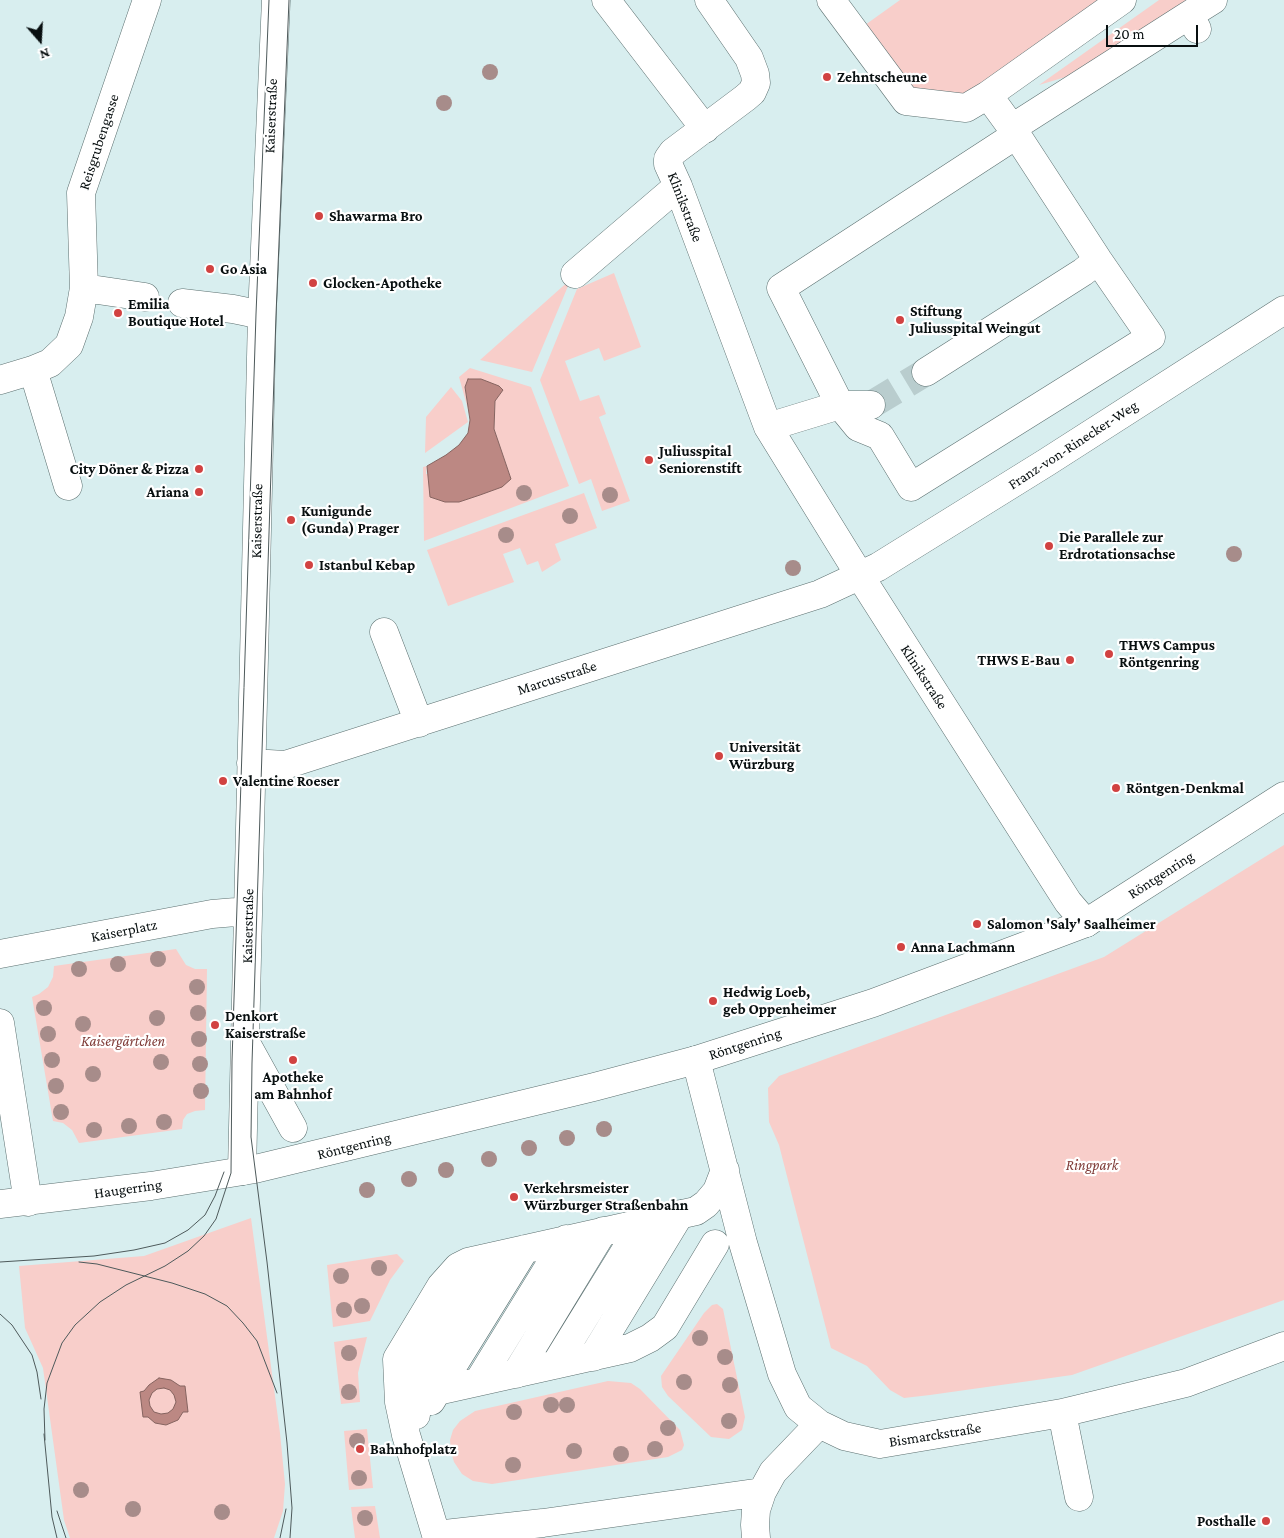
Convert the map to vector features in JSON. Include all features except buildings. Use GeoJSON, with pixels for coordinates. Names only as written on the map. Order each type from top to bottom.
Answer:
{"type":"FeatureCollection","features":[{"type":"Feature","properties":{"kind":"street","name":"Reisgrubengasse"},"geometry":{"type":"LineString","coordinates":[[0,380],[50,363],[69,345],[79,317],[84,288],[81,194],[146,0]]}},
{"type":"Feature","properties":{"kind":"street","name":"Kaiserstraße"},"geometry":{"type":"LineString","coordinates":[[249,1170],[246,1042],[251,763],[262,315],[276,0]]}},
{"type":"Feature","properties":{"kind":"street"},"geometry":{"type":"LineString","coordinates":[[606,0],[704,129]]}},
{"type":"Feature","properties":{"kind":"street","name":"Klinikstraße"},"geometry":{"type":"LineString","coordinates":[[709,0],[749,58],[756,83],[752,92],[745,98],[673,152],[668,158],[768,427],[860,576],[1068,902],[1086,923]]}},
{"type":"Feature","properties":{"kind":"street"},"geometry":{"type":"LineString","coordinates":[[831,0],[906,101],[966,108],[988,95],[1122,0]]}},
{"type":"Feature","properties":{"kind":"street"},"geometry":{"type":"LineString","coordinates":[[988,95],[1014,132],[1098,260],[1151,337],[911,487],[880,436],[858,427],[840,405],[781,288],[1014,132],[1193,22],[1213,0]]}},
{"type":"Feature","properties":{"kind":"street"},"geometry":{"type":"LineString","coordinates":[[575,274],[678,186]]}},
{"type":"Feature","properties":{"kind":"street"},"geometry":{"type":"LineString","coordinates":[[926,372],[1083,272],[1098,260]]}},
{"type":"Feature","properties":{"kind":"street"},"geometry":{"type":"LineString","coordinates":[[84,288],[145,297]]}},
{"type":"Feature","properties":{"kind":"street"},"geometry":{"type":"LineString","coordinates":[[182,303],[233,309],[262,315]]}},
{"type":"Feature","properties":{"kind":"street","name":"Franz-von-Rinecker-Weg"},"geometry":{"type":"LineString","coordinates":[[860,576],[878,567],[1024,476],[1284,310]]}},
{"type":"Feature","properties":{"kind":"street"},"geometry":{"type":"LineString","coordinates":[[34,370],[68,486]]}},
{"type":"Feature","properties":{"kind":"street"},"geometry":{"type":"LineString","coordinates":[[768,427],[840,405],[871,404]]}},
{"type":"Feature","properties":{"kind":"street","name":"Marcusstraße"},"geometry":{"type":"LineString","coordinates":[[251,763],[285,765],[820,594],[860,576]]}},
{"type":"Feature","properties":{"kind":"street"},"geometry":{"type":"LineString","coordinates":[[384,632],[419,723]]}},
{"type":"Feature","properties":{"kind":"street","name":"Röntgenring"},"geometry":{"type":"LineString","coordinates":[[249,1170],[594,1087],[696,1060],[872,1003],[1086,923],[1284,796]]}},
{"type":"Feature","properties":{"kind":"street","name":"Kaiserplatz"},"geometry":{"type":"LineString","coordinates":[[0,954],[212,914],[248,911]]}},
{"type":"Feature","properties":{"kind":"street"},"geometry":{"type":"LineString","coordinates":[[0,1024],[28,1202]]}},
{"type":"Feature","properties":{"kind":"street","name":"Kaiserstraße"},"geometry":{"type":"LineString","coordinates":[[246,1042],[292,1128]]}},
{"type":"Feature","properties":{"kind":"street","name":"Bismarckstraße"},"geometry":{"type":"LineString","coordinates":[[696,1060],[743,1242],[782,1374],[798,1407],[819,1424],[844,1436],[880,1444],[1062,1413],[1186,1383],[1284,1346]]}},
{"type":"Feature","properties":{"kind":"street","name":"Haugerring"},"geometry":{"type":"LineString","coordinates":[[0,1204],[151,1186],[249,1170]]}},
{"type":"Feature","properties":{"kind":"street"},"geometry":{"type":"LineString","coordinates":[[438,1391],[630,1348],[650,1338],[665,1326],[698,1225],[706,1204],[717,1191],[724,1170]]}},
{"type":"Feature","properties":{"kind":"street"},"geometry":{"type":"LineString","coordinates":[[555,1365],[643,1222]]}},
{"type":"Feature","properties":{"kind":"street"},"geometry":{"type":"LineString","coordinates":[[743,1242],[698,1225],[643,1222],[468,1262],[458,1267],[441,1286],[396,1359],[399,1402],[406,1435],[436,1536],[553,1522],[762,1492]]}},
{"type":"Feature","properties":{"kind":"street"},"geometry":{"type":"LineString","coordinates":[[593,1357],[698,1225]]}},
{"type":"Feature","properties":{"kind":"street"},"geometry":{"type":"LineString","coordinates":[[516,1374],[603,1231]]}},
{"type":"Feature","properties":{"kind":"street"},"geometry":{"type":"LineString","coordinates":[[478,1382],[566,1240]]}},
{"type":"Feature","properties":{"kind":"street"},"geometry":{"type":"LineString","coordinates":[[418,1428],[427,1408],[525,1249]]}},
{"type":"Feature","properties":{"kind":"street"},"geometry":{"type":"LineString","coordinates":[[419,1477],[418,1428],[414,1398],[418,1372],[489,1257]]}},
{"type":"Feature","properties":{"kind":"street"},"geometry":{"type":"LineString","coordinates":[[1062,1413],[1079,1497]]}},
{"type":"Feature","properties":{"kind":"street"},"geometry":{"type":"LineString","coordinates":[[756,1538],[756,1510],[762,1492],[773,1472],[819,1424]]}},
{"type":"Feature","properties":{"kind":"green space"},"geometry":{"type":"Polygon","coordinates":[[[900,0],[1104,0],[964,95],[919,92],[910,86],[865,25],[900,0]]]}},
{"type":"Feature","properties":{"kind":"green space"},"geometry":{"type":"Polygon","coordinates":[[[1159,0],[1192,0],[1069,76],[1039,85],[1159,0]]]}},
{"type":"Feature","properties":{"kind":"green space"},"geometry":{"type":"Polygon","coordinates":[[[614,273],[641,347],[604,361],[599,348],[565,361],[580,401],[599,395],[606,414],[599,417],[630,501],[602,511],[591,479],[579,484],[540,380],[577,289],[614,273]]]}},
{"type":"Feature","properties":{"kind":"green space"},"geometry":{"type":"Polygon","coordinates":[[[571,279],[532,372],[480,360],[571,279]]]}},
{"type":"Feature","properties":{"kind":"green space"},"geometry":{"type":"Polygon","coordinates":[[[470,368],[531,387],[569,486],[424,541],[423,467],[427,466],[426,474],[511,479],[494,429],[495,401],[502,390],[465,387],[469,413],[459,377],[470,368]]]}},
{"type":"Feature","properties":{"kind":"green space"},"geometry":{"type":"Polygon","coordinates":[[[451,387],[462,401],[468,422],[425,453],[426,417],[451,387]]]}},
{"type":"Feature","properties":{"kind":"green space"},"geometry":{"type":"Polygon","coordinates":[[[584,493],[597,528],[555,544],[561,560],[542,572],[538,561],[527,565],[520,548],[503,554],[514,582],[448,606],[427,550],[584,493]]]}},
{"type":"Feature","properties":{"kind":"green space","name":"Ringpark"},"geometry":{"type":"Polygon","coordinates":[[[1284,845],[1284,1300],[1072,1375],[904,1398],[890,1390],[867,1366],[831,1348],[779,1145],[769,1122],[768,1088],[779,1076],[1104,957],[1284,845]]]}},
{"type":"Feature","properties":{"kind":"green space","name":"Kaisergärtchen"},"geometry":{"type":"Polygon","coordinates":[[[176,949],[186,965],[195,969],[207,969],[205,1110],[187,1114],[183,1120],[182,1129],[79,1143],[72,1130],[63,1123],[53,1121],[32,997],[48,987],[53,977],[54,966],[176,949]]]}},
{"type":"Feature","properties":{"kind":"green space"},"geometry":{"type":"Polygon","coordinates":[[[251,1218],[280,1433],[285,1484],[283,1511],[274,1538],[70,1538],[64,1520],[43,1368],[25,1328],[19,1266],[144,1256],[251,1218]]]}},
{"type":"Feature","properties":{"kind":"green space"},"geometry":{"type":"Polygon","coordinates":[[[397,1254],[404,1261],[390,1280],[370,1321],[333,1327],[327,1265],[397,1254]]]}},
{"type":"Feature","properties":{"kind":"green space"},"geometry":{"type":"Polygon","coordinates":[[[717,1304],[723,1309],[745,1417],[742,1430],[729,1439],[711,1437],[668,1396],[662,1387],[661,1376],[704,1313],[712,1305],[717,1304]]]}},
{"type":"Feature","properties":{"kind":"green space"},"geometry":{"type":"Polygon","coordinates":[[[367,1337],[358,1373],[360,1402],[341,1404],[334,1342],[367,1337]]]}},
{"type":"Feature","properties":{"kind":"green space"},"geometry":{"type":"Polygon","coordinates":[[[608,1381],[631,1383],[640,1389],[680,1430],[684,1445],[682,1450],[668,1457],[492,1484],[473,1481],[462,1474],[454,1462],[450,1440],[453,1430],[460,1421],[475,1411],[608,1381]]]}},
{"type":"Feature","properties":{"kind":"green space"},"geometry":{"type":"Polygon","coordinates":[[[367,1429],[373,1488],[349,1490],[344,1431],[367,1429]]]}},
{"type":"Feature","properties":{"kind":"green space"},"geometry":{"type":"Polygon","coordinates":[[[375,1506],[380,1538],[355,1538],[351,1507],[375,1506]]]}},
{"type":"Feature","properties":{"kind":"shaded area"},"geometry":{"type":"Polygon","coordinates":[[[468,379],[481,379],[499,386],[503,390],[495,401],[494,429],[511,479],[502,487],[480,495],[459,502],[445,502],[430,497],[427,466],[459,445],[468,433],[470,420],[465,387],[468,379]]]}},
{"type":"Feature","properties":{"kind":"shaded area"},"geometry":{"type":"Polygon","coordinates":[[[159,1378],[171,1380],[180,1386],[185,1386],[188,1412],[183,1412],[178,1420],[166,1425],[155,1423],[148,1417],[143,1417],[140,1392],[144,1391],[159,1378]],[[164,1388],[157,1389],[152,1393],[149,1400],[154,1412],[168,1413],[173,1409],[176,1402],[170,1390],[164,1388]]]}},
{"type":"Feature","properties":{"kind":"tunnel"},"geometry":{"type":"LineString","coordinates":[[871,405],[926,372]]}},
{"type":"Feature","properties":{"kind":"tram line"},"geometry":{"type":"LineString","coordinates":[[45,1440],[44,1409],[47,1383],[62,1343],[75,1325],[100,1302],[126,1285],[165,1266],[188,1251],[204,1236],[216,1219],[231,1173],[232,1061],[256,314],[269,0]]}},
{"type":"Feature","properties":{"kind":"tram line"},"geometry":{"type":"LineString","coordinates":[[289,0],[276,315],[251,1137],[287,1443],[292,1508],[290,1538]]}},
{"type":"Feature","properties":{"kind":"tram line"},"geometry":{"type":"LineString","coordinates":[[0,1262],[94,1256],[165,1243],[188,1230],[205,1215],[224,1172]]}},
{"type":"Feature","properties":{"kind":"tram line"},"geometry":{"type":"LineString","coordinates":[[79,1262],[97,1264],[172,1283],[205,1294],[227,1306],[257,1341],[277,1393]]}},
{"type":"Feature","properties":{"kind":"tram line"},"geometry":{"type":"LineString","coordinates":[[0,1314],[12,1325],[32,1355],[41,1399]]}},
{"type":"Feature","properties":{"kind":"tram line"},"geometry":{"type":"LineString","coordinates":[[44,1434],[52,1517],[57,1538]]}},
{"type":"Feature","properties":{"kind":"tram line"},"geometry":{"type":"LineString","coordinates":[[280,1538],[286,1509]]}},
{"type":"Feature","properties":{"kind":"tram line"},"geometry":{"type":"LineString","coordinates":[[57,1511],[66,1538]]}},
{"type":"Feature","properties":{"kind":"place","name":"Zehntscheune"},"geometry":{"type":"Point","coordinates":[827,77]}},
{"type":"Feature","properties":{"kind":"place","name":"Shawarma Bro"},"geometry":{"type":"Point","coordinates":[319,216]}},
{"type":"Feature","properties":{"kind":"place","name":"Go Asia"},"geometry":{"type":"Point","coordinates":[210,269]}},
{"type":"Feature","properties":{"kind":"place","name":"Glocken-Apotheke"},"geometry":{"type":"Point","coordinates":[313,283]}},
{"type":"Feature","properties":{"kind":"place","name":"Emilia Boutique Hotel"},"geometry":{"type":"Point","coordinates":[118,313]}},
{"type":"Feature","properties":{"kind":"place","name":"Stiftung Juliusspital Weingut"},"geometry":{"type":"Point","coordinates":[900,320]}},
{"type":"Feature","properties":{"kind":"place","name":"Juliusspital Seniorenstift"},"geometry":{"type":"Point","coordinates":[649,460]}},
{"type":"Feature","properties":{"kind":"place","name":"City Döner & Pizza"},"geometry":{"type":"Point","coordinates":[199,469]}},
{"type":"Feature","properties":{"kind":"place","name":"Ariana"},"geometry":{"type":"Point","coordinates":[199,492]}},
{"type":"Feature","properties":{"kind":"place","name":"Kunigunde (Gunda) Prager"},"geometry":{"type":"Point","coordinates":[291,520]}},
{"type":"Feature","properties":{"kind":"place","name":"Die Parallele zur Erdrotationsachse"},"geometry":{"type":"Point","coordinates":[1049,546]}},
{"type":"Feature","properties":{"kind":"place","name":"Istanbul Kebap"},"geometry":{"type":"Point","coordinates":[309,565]}},
{"type":"Feature","properties":{"kind":"place","name":"THWS Campus Röntgenring"},"geometry":{"type":"Point","coordinates":[1109,654]}},
{"type":"Feature","properties":{"kind":"place","name":"THWS E-Bau"},"geometry":{"type":"Point","coordinates":[1070,660]}},
{"type":"Feature","properties":{"kind":"place","name":"Universität Würzburg"},"geometry":{"type":"Point","coordinates":[719,756]}},
{"type":"Feature","properties":{"kind":"place","name":"Valentine Roeser"},"geometry":{"type":"Point","coordinates":[223,781]}},
{"type":"Feature","properties":{"kind":"place","name":"Röntgen-Denkmal"},"geometry":{"type":"Point","coordinates":[1116,788]}},
{"type":"Feature","properties":{"kind":"place","name":"Salomon 'Saly' Saalheimer"},"geometry":{"type":"Point","coordinates":[977,924]}},
{"type":"Feature","properties":{"kind":"place","name":"Anna Lachmann"},"geometry":{"type":"Point","coordinates":[901,947]}},
{"type":"Feature","properties":{"kind":"place","name":"Hedwig Loeb, geb Oppenheimer"},"geometry":{"type":"Point","coordinates":[713,1001]}},
{"type":"Feature","properties":{"kind":"place","name":"Denkort Kaiserstraße"},"geometry":{"type":"Point","coordinates":[215,1025]}},
{"type":"Feature","properties":{"kind":"place","name":"Apotheke am Bahnhof"},"geometry":{"type":"Point","coordinates":[293,1060]}},
{"type":"Feature","properties":{"kind":"place","name":"Verkehrsmeister Würzburger Straßenbahn"},"geometry":{"type":"Point","coordinates":[514,1197]}},
{"type":"Feature","properties":{"kind":"place","name":"Bahnhofplatz"},"geometry":{"type":"Point","coordinates":[360,1449]}},
{"type":"Feature","properties":{"kind":"place","name":"Posthalle"},"geometry":{"type":"Point","coordinates":[1266,1521]}}]}
